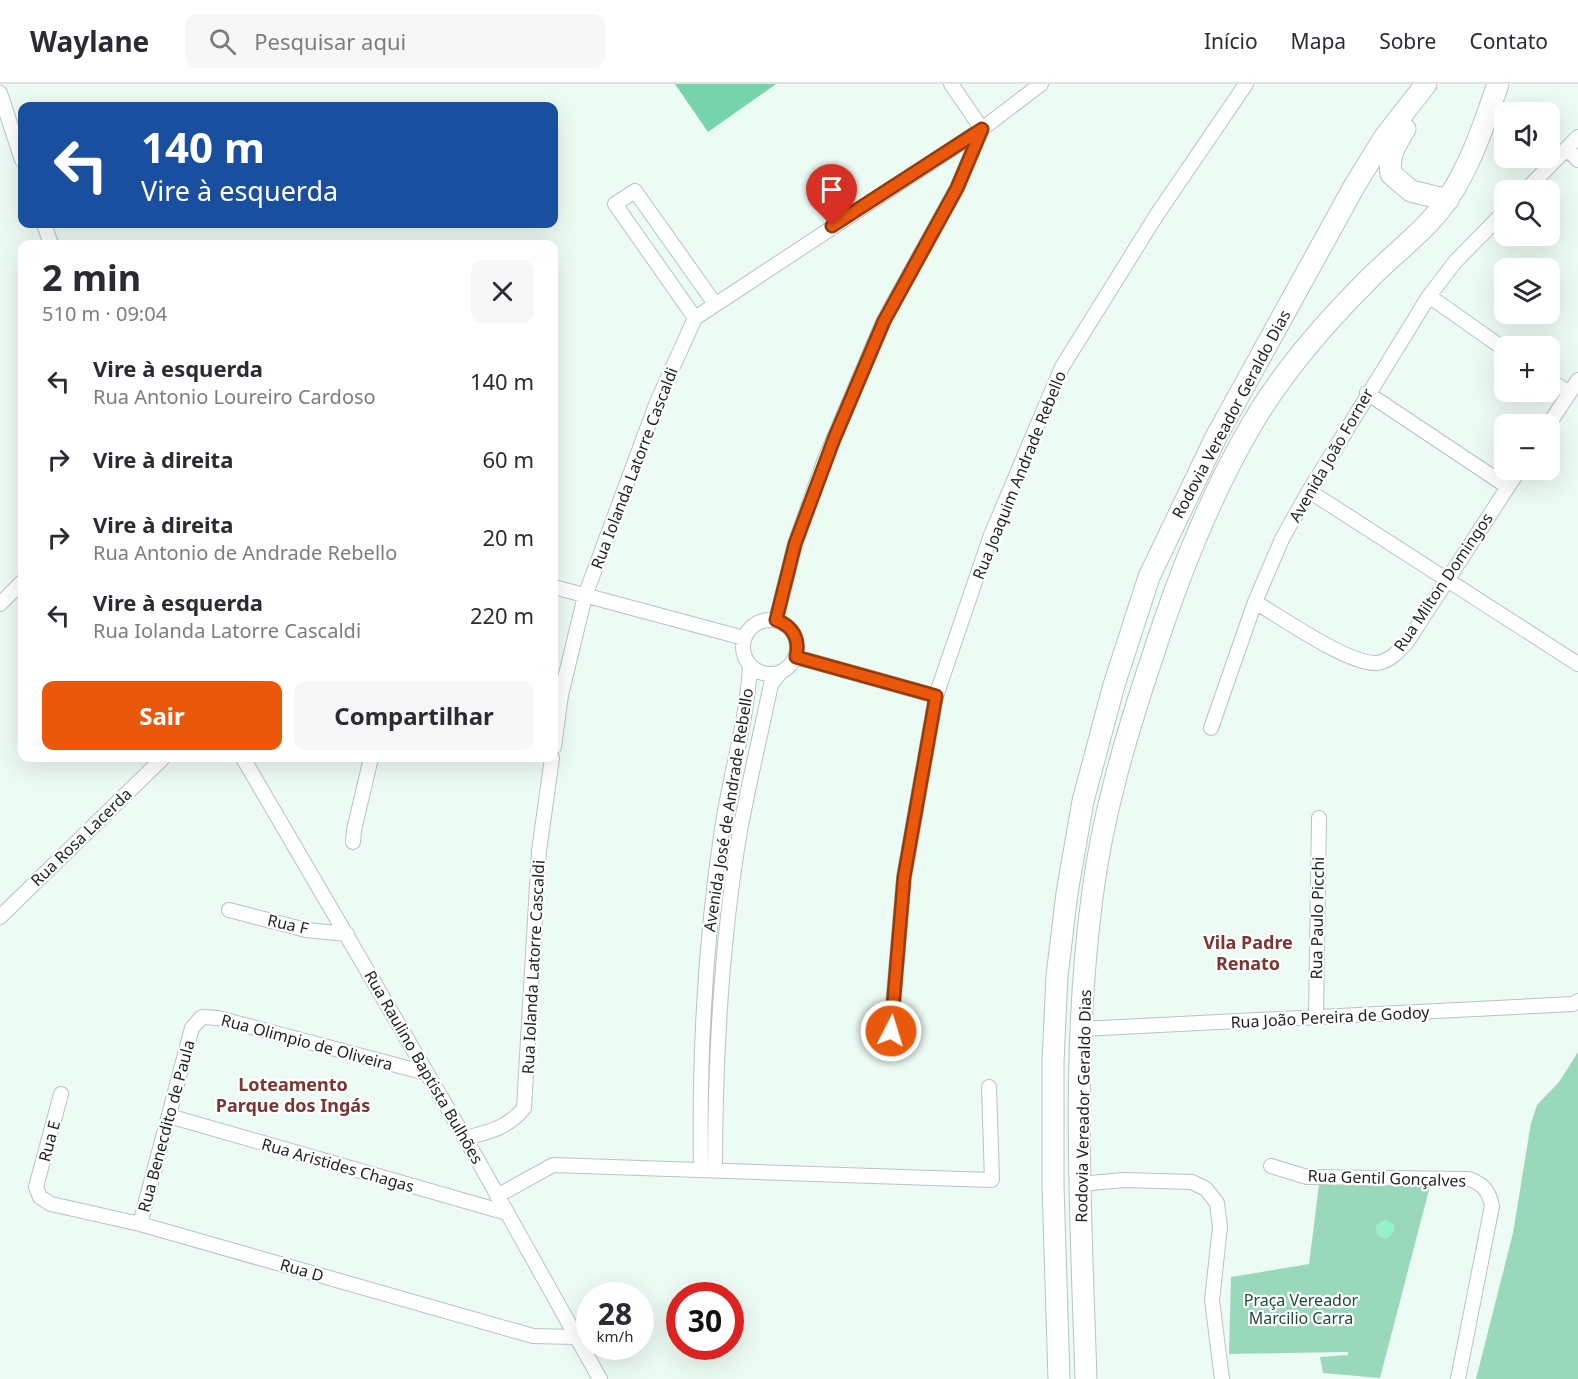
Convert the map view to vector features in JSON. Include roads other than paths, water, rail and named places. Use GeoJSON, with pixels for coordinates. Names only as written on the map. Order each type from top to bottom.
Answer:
{"type":"FeatureCollection","features":[{"type":"Feature","properties":{"kind":"main road","name":"Rodovia Vereador Geraldo Dias"},"geometry":{"type":"LineString","coordinates":[[1086,1379],[1080,1184],[1082,1029],[1092,898],[1109,805],[1137,702],[1170,603],[1193,544],[1248,432],[1290,367],[1368,280],[1433,218],[1448,200],[1479,142],[1498,84]]}},
{"type":"Feature","properties":{"kind":"main road","name":"Rodovia Vereador Geraldo Dias"},"geometry":{"type":"LineString","coordinates":[[1059,1379],[1053,1185],[1053,1062],[1057,976],[1067,893],[1083,801],[1114,685],[1149,577],[1216,437],[1355,185],[1384,138],[1422,89]]}},
{"type":"Feature","properties":{"kind":"main road"},"geometry":{"type":"LineString","coordinates":[[1422,89],[1414,113],[1394,147],[1389,162],[1391,174],[1411,191],[1448,200]]}},
{"type":"Feature","properties":{"kind":"street"},"geometry":{"type":"LineString","coordinates":[[951,84],[982,129]]}},
{"type":"Feature","properties":{"kind":"street"},"geometry":{"type":"LineString","coordinates":[[715,304],[635,191],[615,204],[695,318],[982,129],[1041,84]]}},
{"type":"Feature","properties":{"kind":"street","name":"Rua Joaquim Andrade Rebello"},"geometry":{"type":"LineString","coordinates":[[889,1053],[904,877],[936,696],[991,535],[1062,367],[1156,216],[1246,84]]}},
{"type":"Feature","properties":{"kind":"street"},"geometry":{"type":"LineString","coordinates":[[0,93],[18,148]]}},
{"type":"Feature","properties":{"kind":"street"},"geometry":{"type":"LineString","coordinates":[[776,620],[795,544],[825,459],[884,321],[957,188],[982,129]]}},
{"type":"Feature","properties":{"kind":"street"},"geometry":{"type":"LineString","coordinates":[[1536,180],[1578,137]]}},
{"type":"Feature","properties":{"kind":"street"},"geometry":{"type":"LineString","coordinates":[[1567,149],[1578,160]]}},
{"type":"Feature","properties":{"kind":"street","name":"Avenida João Forner"},"geometry":{"type":"LineString","coordinates":[[1211,728],[1255,602],[1282,539],[1309,490],[1429,296],[1455,262],[1494,222]]}},
{"type":"Feature","properties":{"kind":"street"},"geometry":{"type":"LineString","coordinates":[[1429,296],[1494,342]]}},
{"type":"Feature","properties":{"kind":"street","name":"Rua Iolanda Latorre Cascaldi"},"geometry":{"type":"LineString","coordinates":[[558,717],[561,695],[585,596],[657,402],[695,318]]}},
{"type":"Feature","properties":{"kind":"street"},"geometry":{"type":"LineString","coordinates":[[1555,414],[1578,380]]}},
{"type":"Feature","properties":{"kind":"street"},"geometry":{"type":"LineString","coordinates":[[1560,387],[1569,393]]}},
{"type":"Feature","properties":{"kind":"street"},"geometry":{"type":"LineString","coordinates":[[1367,393],[1508,487]]}},
{"type":"Feature","properties":{"kind":"street","name":"Rua Milton Domingos"},"geometry":{"type":"LineString","coordinates":[[1255,602],[1356,659],[1377,663],[1394,656],[1407,642],[1513,480]]}},
{"type":"Feature","properties":{"kind":"street"},"geometry":{"type":"LineString","coordinates":[[1309,490],[1578,664]]}},
{"type":"Feature","properties":{"kind":"street"},"geometry":{"type":"LineString","coordinates":[[0,604],[18,586]]}},
{"type":"Feature","properties":{"kind":"street"},"geometry":{"type":"LineString","coordinates":[[558,588],[744,638]]}},
{"type":"Feature","properties":{"kind":"street"},"geometry":{"type":"LineString","coordinates":[[776,620],[783,623],[794,634],[798,649],[792,664],[780,673],[764,674],[750,667],[743,653],[744,638],[753,625],[776,620]]}},
{"type":"Feature","properties":{"kind":"street"},"geometry":{"type":"LineString","coordinates":[[796,657],[936,696]]}},
{"type":"Feature","properties":{"kind":"street","name":"Avenida José de Andrade Rebello"},"geometry":{"type":"LineString","coordinates":[[708,1170],[700,1083],[707,936],[750,667]]}},
{"type":"Feature","properties":{"kind":"street","name":"Avenida José de Andrade Rebello"},"geometry":{"type":"LineString","coordinates":[[708,1170],[727,931],[740,831],[771,684],[780,673]]}},
{"type":"Feature","properties":{"kind":"street","name":"Rua Rosa Lacerda"},"geometry":{"type":"LineString","coordinates":[[0,917],[159,762]]}},
{"type":"Feature","properties":{"kind":"street","name":"Rua Raulino Baptista Bulhões"},"geometry":{"type":"LineString","coordinates":[[245,762],[465,1138],[576,1337]]}},
{"type":"Feature","properties":{"kind":"street"},"geometry":{"type":"LineString","coordinates":[[353,842],[370,762]]}},
{"type":"Feature","properties":{"kind":"street","name":"Rua Iolanda Latorre Cascaldi"},"geometry":{"type":"LineString","coordinates":[[465,1138],[499,1129],[514,1121],[524,1108],[539,851],[551,762]]}},
{"type":"Feature","properties":{"kind":"street","name":"Rua Paulo Picchi"},"geometry":{"type":"LineString","coordinates":[[1316,1018],[1318,818]]}},
{"type":"Feature","properties":{"kind":"street","name":"Rua F"},"geometry":{"type":"LineString","coordinates":[[230,910],[306,930],[347,934]]}},
{"type":"Feature","properties":{"kind":"street","name":"Rua João Pereira de Godoy"},"geometry":{"type":"LineString","coordinates":[[1082,1029],[1573,1004],[1578,1001]]}},
{"type":"Feature","properties":{"kind":"street","name":"Rua Olimpio de Oliveira"},"geometry":{"type":"LineString","coordinates":[[192,1028],[202,1017],[218,1018],[426,1073]]}},
{"type":"Feature","properties":{"kind":"street","name":"Rua Benecdito de Paula"},"geometry":{"type":"LineString","coordinates":[[140,1224],[192,1028]]}},
{"type":"Feature","properties":{"kind":"street"},"geometry":{"type":"LineString","coordinates":[[497,1196],[522,1180],[553,1165],[992,1180],[989,1087]]}},
{"type":"Feature","properties":{"kind":"street","name":"Rua E"},"geometry":{"type":"LineString","coordinates":[[36,1187],[61,1094]]}},
{"type":"Feature","properties":{"kind":"street","name":"Rua Aristides Chagas"},"geometry":{"type":"LineString","coordinates":[[169,1116],[507,1213]]}},
{"type":"Feature","properties":{"kind":"street","name":"Rua Gentil Gonçalves"},"geometry":{"type":"LineString","coordinates":[[1271,1166],[1307,1177],[1469,1179],[1481,1183],[1490,1195],[1492,1206],[1458,1379]]}},
{"type":"Feature","properties":{"kind":"street"},"geometry":{"type":"LineString","coordinates":[[1080,1184],[1124,1180],[1192,1182],[1206,1189],[1217,1203],[1220,1227],[1212,1300],[1222,1379]]}},
{"type":"Feature","properties":{"kind":"street","name":"Rua D"},"geometry":{"type":"LineString","coordinates":[[36,1187],[40,1197],[51,1204],[140,1224],[533,1336],[576,1337]]}},
{"type":"Feature","properties":{"kind":"street","name":"Rua Raulino Baptista Bulhões"},"geometry":{"type":"LineString","coordinates":[[589,1360],[600,1379]]}},
{"type":"Feature","properties":{"kind":"district","name":"Vila Padre Renato"},"geometry":{"type":"Point","coordinates":[1248,953]}},
{"type":"Feature","properties":{"kind":"district","name":"Loteamento Parque dos Ingás"},"geometry":{"type":"Point","coordinates":[293,1095]}},
{"type":"Feature","properties":{"kind":"park label","name":"Praça Vereador Marcilio Carra"},"geometry":{"type":"Point","coordinates":[1301,1309]}}]}
